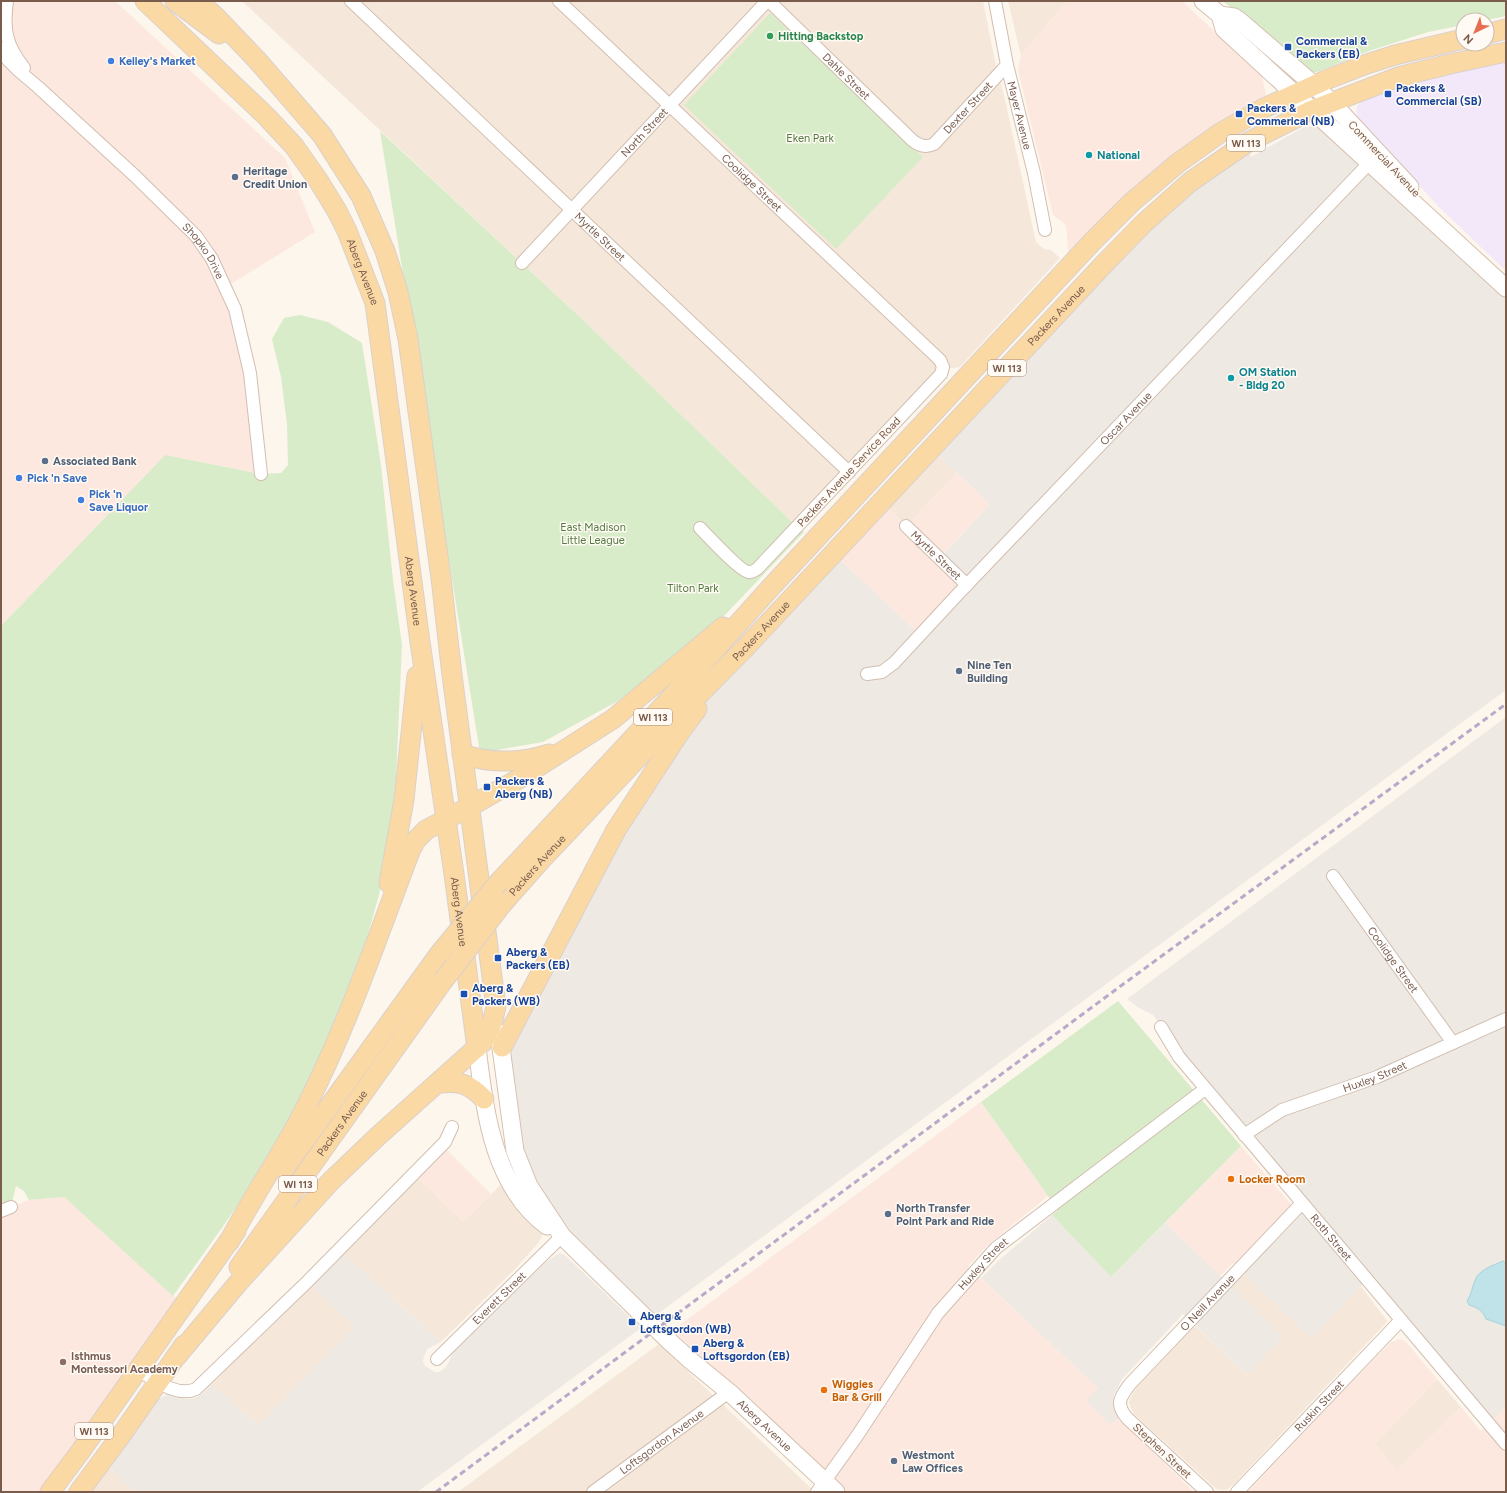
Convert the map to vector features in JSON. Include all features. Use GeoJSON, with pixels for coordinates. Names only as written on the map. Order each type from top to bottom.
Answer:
{"type":"FeatureCollection","features":[{"type":"Feature","properties":{"kind":"main road","name":"Aberg Avenue"},"geometry":{"type":"LineString","coordinates":[[145,1],[266,116],[294,146],[318,180],[337,211],[347,232],[375,303],[420,642],[454,874],[477,1048]]}},
{"type":"Feature","properties":{"kind":"main road"},"geometry":{"type":"LineString","coordinates":[[176,1],[208,26],[257,60]]}},
{"type":"Feature","properties":{"kind":"main road","name":"Aberg Avenue"},"geometry":{"type":"LineString","coordinates":[[198,1],[215,16],[257,60],[322,135],[351,178],[361,196],[385,251],[398,292],[408,339],[441,578],[462,754],[495,1003]]}},
{"type":"Feature","properties":{"kind":"main road"},"geometry":{"type":"LineString","coordinates":[[1495,32],[1506,29]]}},
{"type":"Feature","properties":{"kind":"main road","name":"Packers Avenue"},"geometry":{"type":"LineString","coordinates":[[50,1492],[229,1242],[306,1139],[440,952],[499,882],[730,635],[772,586],[1093,241],[1132,202],[1178,163],[1220,133],[1262,109],[1336,75],[1395,55],[1455,41]]}},
{"type":"Feature","properties":{"kind":"main road","name":"Packers Avenue"},"geometry":{"type":"LineString","coordinates":[[80,1492],[443,981],[503,903],[542,859],[670,724],[738,655],[1143,224],[1190,182],[1218,162],[1248,142],[1312,110],[1398,77],[1506,52]]}},
{"type":"Feature","properties":{"kind":"main road"},"geometry":{"type":"LineString","coordinates":[[367,963],[414,844],[426,830],[534,769],[618,715],[772,586]]}},
{"type":"Feature","properties":{"kind":"main road"},"geometry":{"type":"LineString","coordinates":[[229,1242],[244,1213],[286,1144],[307,1105],[341,1034],[364,976],[391,873],[404,800],[413,726],[420,642]]}},
{"type":"Feature","properties":{"kind":"main road"},"geometry":{"type":"LineString","coordinates":[[502,1047],[616,830],[680,732],[738,655]]}},
{"type":"Feature","properties":{"kind":"main road"},"geometry":{"type":"LineString","coordinates":[[462,754],[488,761],[515,761],[539,757],[567,747]]}},
{"type":"Feature","properties":{"kind":"main road"},"geometry":{"type":"LineString","coordinates":[[454,874],[462,889],[476,981],[495,1003]]}},
{"type":"Feature","properties":{"kind":"main road"},"geometry":{"type":"LineString","coordinates":[[495,1003],[520,995],[537,981]]}},
{"type":"Feature","properties":{"kind":"main road"},"geometry":{"type":"LineString","coordinates":[[177,1356],[238,1283],[331,1181],[377,1137],[477,1048],[487,1035],[491,1026],[495,1003]]}},
{"type":"Feature","properties":{"kind":"main road"},"geometry":{"type":"LineString","coordinates":[[438,1083],[453,1082],[465,1084],[484,1098]]}},
{"type":"Feature","properties":{"kind":"street","name":"Shopko Drive"},"geometry":{"type":"LineString","coordinates":[[7,1],[5,19],[6,34],[19,62],[38,87]]}},
{"type":"Feature","properties":{"kind":"street","name":"Myrtle Street"},"geometry":{"type":"LineString","coordinates":[[351,1],[849,472]]}},
{"type":"Feature","properties":{"kind":"street","name":"Coolidge Street"},"geometry":{"type":"LineString","coordinates":[[559,1],[940,360],[943,367]]}},
{"type":"Feature","properties":{"kind":"street","name":"North Street"},"geometry":{"type":"LineString","coordinates":[[522,263],[768,1]]}},
{"type":"Feature","properties":{"kind":"street","name":"Dahle Street"},"geometry":{"type":"LineString","coordinates":[[768,1],[912,140],[918,144],[927,146]]}},
{"type":"Feature","properties":{"kind":"street","name":"Mayer Avenue"},"geometry":{"type":"LineString","coordinates":[[995,1],[1007,65],[1034,173],[1045,230]]}},
{"type":"Feature","properties":{"kind":"street","name":"Commercial Avenue"},"geometry":{"type":"LineString","coordinates":[[1203,1],[1220,15],[1238,19],[1314,85],[1332,103],[1374,158]]}},
{"type":"Feature","properties":{"kind":"street","name":"Commercial Avenue"},"geometry":{"type":"LineString","coordinates":[[1220,15],[1224,29],[1312,110],[1374,158],[1429,208],[1450,235],[1506,288]]}},
{"type":"Feature","properties":{"kind":"street","name":"Shopko Drive"},"geometry":{"type":"LineString","coordinates":[[1,48],[8,60],[19,71],[166,206],[196,236],[212,259],[235,309],[244,344],[250,373],[262,474]]}},
{"type":"Feature","properties":{"kind":"street","name":"Dexter Street"},"geometry":{"type":"LineString","coordinates":[[927,146],[936,143],[1007,65]]}},
{"type":"Feature","properties":{"kind":"street","name":"Oscar Avenue"},"geometry":{"type":"LineString","coordinates":[[867,674],[882,672],[894,664],[967,585],[1374,158]]}},
{"type":"Feature","properties":{"kind":"street","name":"Packers Avenue Service Road"},"geometry":{"type":"LineString","coordinates":[[700,528],[739,566],[749,572],[757,569],[941,374],[943,367]]}},
{"type":"Feature","properties":{"kind":"street","name":"Myrtle Street"},"geometry":{"type":"LineString","coordinates":[[906,526],[967,585]]}},
{"type":"Feature","properties":{"kind":"street","name":"Coolidge Street"},"geometry":{"type":"LineString","coordinates":[[1333,876],[1453,1044]]}},
{"type":"Feature","properties":{"kind":"street","name":"Aberg Avenue"},"geometry":{"type":"LineString","coordinates":[[495,1003],[515,1151],[529,1186],[562,1236]]}},
{"type":"Feature","properties":{"kind":"street","name":"Huxley Street"},"geometry":{"type":"LineString","coordinates":[[1244,1135],[1282,1110],[1377,1077],[1506,1019]]}},
{"type":"Feature","properties":{"kind":"street","name":"Roth Street"},"geometry":{"type":"LineString","coordinates":[[1161,1027],[1179,1057],[1205,1089],[1506,1444]]}},
{"type":"Feature","properties":{"kind":"street","name":"Aberg Avenue"},"geometry":{"type":"LineString","coordinates":[[477,1048],[484,1098],[495,1146],[501,1165],[518,1196],[538,1219],[562,1236],[690,1360],[708,1383],[725,1394],[823,1490]]}},
{"type":"Feature","properties":{"kind":"street","name":"Huxley Street"},"geometry":{"type":"LineString","coordinates":[[823,1490],[938,1313],[962,1284],[996,1248],[1205,1089]]}},
{"type":"Feature","properties":{"kind":"street"},"geometry":{"type":"LineString","coordinates":[[138,1370],[158,1382],[175,1389],[188,1392],[196,1389],[306,1282],[445,1142],[452,1127]]}},
{"type":"Feature","properties":{"kind":"street","name":"O Neill Avenue"},"geometry":{"type":"LineString","coordinates":[[1120,1407],[1120,1400],[1130,1384],[1302,1203]]}},
{"type":"Feature","properties":{"kind":"street","name":"Everett Street"},"geometry":{"type":"LineString","coordinates":[[437,1359],[562,1236]]}},
{"type":"Feature","properties":{"kind":"street","name":"Ruskin Street"},"geometry":{"type":"LineString","coordinates":[[1237,1492],[1401,1320]]}},
{"type":"Feature","properties":{"kind":"street","name":"Loftsgordon Avenue"},"geometry":{"type":"LineString","coordinates":[[593,1492],[725,1394]]}},
{"type":"Feature","properties":{"kind":"street","name":"Stephen Street"},"geometry":{"type":"LineString","coordinates":[[1120,1407],[1127,1418],[1207,1492]]}},
{"type":"Feature","properties":{"kind":"shaded area"},"geometry":{"type":"Polygon","coordinates":[[[10,1],[115,1],[285,158],[315,232],[226,287],[235,309],[261,474],[165,455],[1,626],[1,10],[10,1]]]}},
{"type":"Feature","properties":{"kind":"shaded area"},"geometry":{"type":"Polygon","coordinates":[[[242,1],[983,1],[996,66],[1004,95],[1036,242],[1044,249],[1051,250],[1060,258],[960,367],[937,370],[794,524],[583,320],[242,1]]]}},
{"type":"Feature","properties":{"kind":"shaded area"},"geometry":{"type":"Polygon","coordinates":[[[1008,1],[1067,1],[1021,56],[1008,1]]]}},
{"type":"Feature","properties":{"kind":"shaded area"},"geometry":{"type":"Polygon","coordinates":[[[1067,1],[1182,1],[1262,76],[1267,99],[1069,259],[1066,225],[1053,215],[1018,70],[1021,56],[1067,1]]]}},
{"type":"Feature","properties":{"kind":"shaded area"},"geometry":{"type":"Polygon","coordinates":[[[1506,61],[1506,271],[1441,209],[1364,125],[1358,118],[1356,111],[1358,105],[1363,101],[1384,93],[1469,68],[1506,61]]]}},
{"type":"Feature","properties":{"kind":"shaded area"},"geometry":{"type":"Polygon","coordinates":[[[1311,126],[1318,128],[1329,137],[1443,242],[1506,288],[1506,690],[648,1321],[529,1186],[496,1007],[513,1026],[680,732],[738,655],[833,553],[920,635],[967,585],[939,559],[990,504],[931,448],[1067,305],[1248,142],[1251,157],[1304,127],[1311,126]]]}},
{"type":"Feature","properties":{"kind":"shaded area"},"geometry":{"type":"Polygon","coordinates":[[[931,448],[957,473],[906,526],[882,502],[931,448]]]}},
{"type":"Feature","properties":{"kind":"shaded area"},"geometry":{"type":"Polygon","coordinates":[[[957,473],[990,504],[939,558],[967,585],[920,635],[833,553],[882,502],[906,526],[957,473]]]}},
{"type":"Feature","properties":{"kind":"shaded area"},"geometry":{"type":"Polygon","coordinates":[[[1506,717],[1506,1407],[1495,1418],[1486,1420],[1367,1280],[1311,1338],[1239,1269],[1302,1203],[1153,1015],[1139,1008],[1127,999],[1506,717]]]}},
{"type":"Feature","properties":{"kind":"shaded area"},"geometry":{"type":"Polygon","coordinates":[[[981,1102],[1048,1196],[988,1245],[968,1266],[1098,1388],[1087,1402],[1109,1423],[1119,1419],[1194,1492],[843,1492],[673,1330],[981,1102]]]}},
{"type":"Feature","properties":{"kind":"shaded area"},"geometry":{"type":"Polygon","coordinates":[[[1241,1146],[1361,1286],[1311,1338],[1233,1263],[1220,1276],[1165,1223],[1241,1146]]]}},
{"type":"Feature","properties":{"kind":"shaded area"},"geometry":{"type":"Polygon","coordinates":[[[447,1150],[491,1194],[464,1222],[418,1178],[447,1150]]]}},
{"type":"Feature","properties":{"kind":"shaded area"},"geometry":{"type":"Polygon","coordinates":[[[418,1178],[464,1222],[503,1182],[542,1232],[539,1242],[518,1266],[441,1342],[343,1253],[418,1178]]]}},
{"type":"Feature","properties":{"kind":"shaded area"},"geometry":{"type":"Polygon","coordinates":[[[64,1197],[184,1305],[50,1492],[1,1492],[1,1211],[29,1200],[64,1197]]]}},
{"type":"Feature","properties":{"kind":"shaded area"},"geometry":{"type":"Polygon","coordinates":[[[1052,1215],[1111,1277],[1165,1223],[1283,1336],[1247,1375],[1183,1314],[1123,1378],[1114,1394],[1113,1402],[1119,1419],[1109,1424],[1086,1401],[1098,1388],[981,1278],[998,1261],[1052,1215]]]}},
{"type":"Feature","properties":{"kind":"shaded area"},"geometry":{"type":"Polygon","coordinates":[[[343,1253],[441,1342],[427,1349],[423,1361],[425,1366],[435,1372],[439,1372],[446,1367],[453,1353],[544,1264],[560,1253],[566,1256],[641,1328],[417,1492],[134,1492],[109,1467],[157,1400],[166,1395],[180,1399],[191,1399],[201,1395],[212,1384],[258,1426],[355,1327],[311,1285],[343,1253]]]}},
{"type":"Feature","properties":{"kind":"shaded area"},"geometry":{"type":"Polygon","coordinates":[[[1244,1274],[1311,1338],[1361,1286],[1387,1321],[1234,1484],[1228,1489],[1224,1490],[1216,1489],[1134,1414],[1129,1403],[1136,1388],[1195,1326],[1247,1375],[1283,1336],[1231,1287],[1244,1274]]]}},
{"type":"Feature","properties":{"kind":"shaded area"},"geometry":{"type":"Polygon","coordinates":[[[311,1285],[355,1327],[258,1426],[212,1384],[311,1285]]]}},
{"type":"Feature","properties":{"kind":"shaded area"},"geometry":{"type":"Polygon","coordinates":[[[1398,1339],[1407,1343],[1437,1379],[1375,1444],[1397,1470],[1461,1407],[1481,1431],[1506,1407],[1506,1492],[1248,1492],[1336,1398],[1390,1343],[1398,1339]]]}},
{"type":"Feature","properties":{"kind":"shaded area"},"geometry":{"type":"Polygon","coordinates":[[[659,1344],[815,1492],[458,1492],[659,1344]]]}},
{"type":"Feature","properties":{"kind":"shaded area"},"geometry":{"type":"Polygon","coordinates":[[[1437,1379],[1461,1407],[1397,1471],[1375,1444],[1437,1379]]]}},
{"type":"Feature","properties":{"kind":"shaded area"},"geometry":{"type":"Polygon","coordinates":[[[109,1467],[134,1492],[91,1492],[109,1467]]]}},
{"type":"Feature","properties":{"kind":"green space"},"geometry":{"type":"Polygon","coordinates":[[[1222,1],[1506,1],[1506,16],[1495,18],[1495,12],[1455,12],[1455,27],[1428,32],[1369,51],[1317,72],[1310,72],[1247,18],[1222,1]]]}},
{"type":"Feature","properties":{"kind":"green space","name":"Eken Park"},"geometry":{"type":"Polygon","coordinates":[[[770,13],[923,157],[836,249],[684,105],[770,13]]]}},
{"type":"Feature","properties":{"kind":"green space","name":"East Madison Little League"},"geometry":{"type":"Polygon","coordinates":[[[380,131],[583,320],[804,532],[724,616],[618,701],[543,742],[480,753],[380,131]]]}},
{"type":"Feature","properties":{"kind":"green space"},"geometry":{"type":"Polygon","coordinates":[[[300,315],[328,322],[362,343],[381,465],[393,580],[402,645],[396,778],[397,784],[391,838],[380,891],[359,962],[333,1031],[318,1065],[272,1152],[259,1173],[173,1296],[64,1197],[29,1200],[24,1191],[16,1186],[11,1207],[1,1211],[1,626],[165,455],[261,474],[281,473],[288,465],[287,424],[281,377],[272,339],[284,318],[300,315]]]}},
{"type":"Feature","properties":{"kind":"green space"},"geometry":{"type":"Polygon","coordinates":[[[1118,1001],[1241,1146],[1111,1277],[1052,1215],[1058,1210],[981,1102],[1118,1001]]]}},
{"type":"Feature","properties":{"kind":"water"},"geometry":{"type":"Polygon","coordinates":[[[1503,1261],[1506,1263],[1506,1326],[1486,1319],[1477,1308],[1469,1305],[1467,1301],[1478,1275],[1488,1268],[1503,1261]]]}},
{"type":"Feature","properties":{"kind":"railway"},"geometry":{"type":"LineString","coordinates":[[436,1492],[1118,988],[1506,704]]}},
{"type":"Feature","properties":{"kind":"place","name":"Hitting Backstop"},"geometry":{"type":"Point","coordinates":[770,36]}},
{"type":"Feature","properties":{"kind":"place","name":"Commercial & Packers (EB)"},"geometry":{"type":"Point","coordinates":[1288,47]}},
{"type":"Feature","properties":{"kind":"place","name":"Kelley's Market"},"geometry":{"type":"Point","coordinates":[111,61]}},
{"type":"Feature","properties":{"kind":"place","name":"Packers & Commercial (SB)"},"geometry":{"type":"Point","coordinates":[1388,94]}},
{"type":"Feature","properties":{"kind":"place","name":"Packers & Commerical (NB)"},"geometry":{"type":"Point","coordinates":[1239,114]}},
{"type":"Feature","properties":{"kind":"place","name":"National"},"geometry":{"type":"Point","coordinates":[1089,155]}},
{"type":"Feature","properties":{"kind":"place","name":"Heritage Credit Union"},"geometry":{"type":"Point","coordinates":[235,177]}},
{"type":"Feature","properties":{"kind":"place","name":"OM Station - Bldg 20"},"geometry":{"type":"Point","coordinates":[1231,378]}},
{"type":"Feature","properties":{"kind":"place","name":"Associated Bank"},"geometry":{"type":"Point","coordinates":[45,461]}},
{"type":"Feature","properties":{"kind":"place","name":"Pick 'n Save"},"geometry":{"type":"Point","coordinates":[19,478]}},
{"type":"Feature","properties":{"kind":"place","name":"Pick 'n Save Liquor"},"geometry":{"type":"Point","coordinates":[81,500]}},
{"type":"Feature","properties":{"kind":"place","name":"Nine Ten Building"},"geometry":{"type":"Point","coordinates":[959,671]}},
{"type":"Feature","properties":{"kind":"place","name":"Packers & Aberg (NB)"},"geometry":{"type":"Point","coordinates":[487,787]}},
{"type":"Feature","properties":{"kind":"place","name":"Aberg & Packers (EB)"},"geometry":{"type":"Point","coordinates":[498,958]}},
{"type":"Feature","properties":{"kind":"place","name":"Aberg & Packers (WB)"},"geometry":{"type":"Point","coordinates":[464,994]}},
{"type":"Feature","properties":{"kind":"place","name":"Locker Room"},"geometry":{"type":"Point","coordinates":[1231,1179]}},
{"type":"Feature","properties":{"kind":"place","name":"North Transfer Point Park and Ride"},"geometry":{"type":"Point","coordinates":[888,1214]}},
{"type":"Feature","properties":{"kind":"place","name":"Aberg & Loftsgordon (WB)"},"geometry":{"type":"Point","coordinates":[632,1322]}},
{"type":"Feature","properties":{"kind":"place","name":"Aberg & Loftsgordon (EB)"},"geometry":{"type":"Point","coordinates":[695,1349]}},
{"type":"Feature","properties":{"kind":"place","name":"Isthmus Montessori Academy"},"geometry":{"type":"Point","coordinates":[63,1362]}},
{"type":"Feature","properties":{"kind":"place","name":"Wiggies Bar & Grill"},"geometry":{"type":"Point","coordinates":[824,1390]}},
{"type":"Feature","properties":{"kind":"place","name":"Westmont Law Offices"},"geometry":{"type":"Point","coordinates":[894,1461]}},
{"type":"Feature","properties":{"kind":"park label","name":"Tilton Park"},"geometry":{"type":"Point","coordinates":[693,588]}}]}
